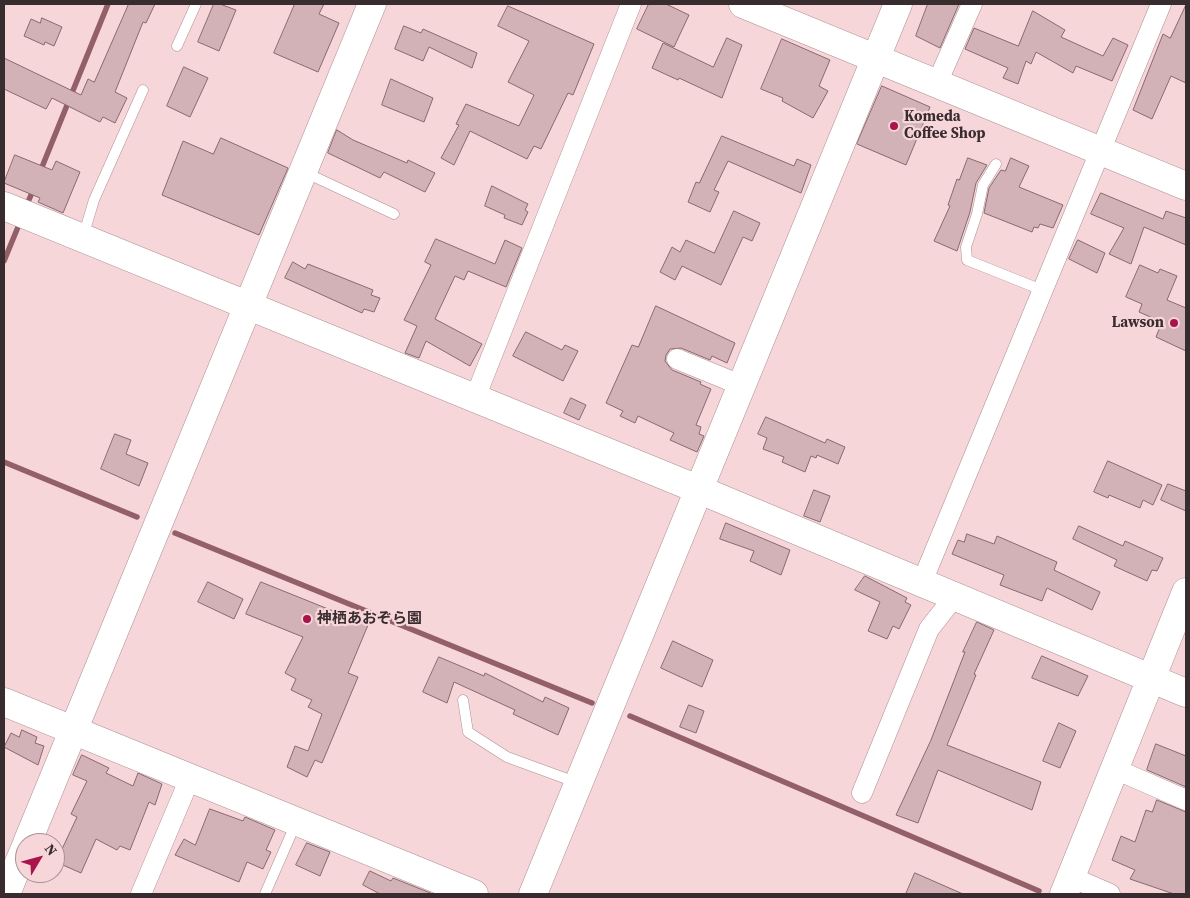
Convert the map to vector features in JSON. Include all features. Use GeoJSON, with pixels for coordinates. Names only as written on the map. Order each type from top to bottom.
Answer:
{"type":"FeatureCollection","features":[{"type":"Feature","properties":{"kind":"street"},"geometry":{"type":"LineString","coordinates":[[31,833],[372,4]]}},
{"type":"Feature","properties":{"kind":"street"},"geometry":{"type":"LineString","coordinates":[[475,398],[631,4]]}},
{"type":"Feature","properties":{"kind":"street"},"geometry":{"type":"LineString","coordinates":[[743,4],[1186,186]]}},
{"type":"Feature","properties":{"kind":"street"},"geometry":{"type":"LineString","coordinates":[[533,894],[898,4]]}},
{"type":"Feature","properties":{"kind":"street"},"geometry":{"type":"LineString","coordinates":[[937,83],[972,4]]}},
{"type":"Feature","properties":{"kind":"street"},"geometry":{"type":"LineString","coordinates":[[922,582],[1162,4]]}},
{"type":"Feature","properties":{"kind":"street"},"geometry":{"type":"LineString","coordinates":[[4,206],[700,490],[1186,693]]}},
{"type":"Feature","properties":{"kind":"street"},"geometry":{"type":"LineString","coordinates":[[677,359],[742,386]]}},
{"type":"Feature","properties":{"kind":"street"},"geometry":{"type":"LineString","coordinates":[[1110,894],[1068,886],[1186,592]]}},
{"type":"Feature","properties":{"kind":"street"},"geometry":{"type":"LineString","coordinates":[[862,793],[929,629],[955,596]]}},
{"type":"Feature","properties":{"kind":"street"},"geometry":{"type":"LineString","coordinates":[[4,702],[474,894]]}},
{"type":"Feature","properties":{"kind":"street"},"geometry":{"type":"LineString","coordinates":[[1115,769],[1186,800]]}},
{"type":"Feature","properties":{"kind":"street"},"geometry":{"type":"LineString","coordinates":[[141,894],[190,778]]}},
{"type":"Feature","properties":{"kind":"street"},"geometry":{"type":"LineString","coordinates":[[6,894],[15,872]]}},
{"type":"Feature","properties":{"kind":"lane"},"geometry":{"type":"LineString","coordinates":[[177,46],[196,4]]}},
{"type":"Feature","properties":{"kind":"lane"},"geometry":{"type":"LineString","coordinates":[[83,238],[94,200],[143,90]]}},
{"type":"Feature","properties":{"kind":"lane"},"geometry":{"type":"LineString","coordinates":[[996,164],[983,185],[977,214],[966,246],[967,260],[1042,290]]}},
{"type":"Feature","properties":{"kind":"lane"},"geometry":{"type":"LineString","coordinates":[[303,172],[394,214]]}},
{"type":"Feature","properties":{"kind":"lane"},"geometry":{"type":"LineString","coordinates":[[463,700],[468,732],[507,757],[579,783]]}},
{"type":"Feature","properties":{"kind":"lane"},"geometry":{"type":"LineString","coordinates":[[266,894],[297,822]]}},
{"type":"Feature","properties":{"kind":"building"},"geometry":{"type":"Polygon","coordinates":[[[129,4],[155,4],[146,23],[143,22],[115,92],[127,98],[115,123],[103,117],[100,122],[52,98],[46,109],[4,89],[4,58],[81,95],[88,79],[94,82],[129,4]]]}},
{"type":"Feature","properties":{"kind":"building"},"geometry":{"type":"Polygon","coordinates":[[[214,4],[220,4],[236,10],[219,51],[198,42],[214,4]]]}},
{"type":"Feature","properties":{"kind":"building"},"geometry":{"type":"Polygon","coordinates":[[[295,4],[324,4],[319,14],[339,23],[318,72],[274,53],[295,4]]]}},
{"type":"Feature","properties":{"kind":"building"},"geometry":{"type":"Polygon","coordinates":[[[649,4],[666,4],[689,15],[674,47],[637,29],[649,4]]]}},
{"type":"Feature","properties":{"kind":"building"},"geometry":{"type":"Polygon","coordinates":[[[928,4],[959,4],[940,48],[916,36],[928,4]]]}},
{"type":"Feature","properties":{"kind":"building"},"geometry":{"type":"Polygon","coordinates":[[[1186,5],[1186,83],[1171,76],[1152,119],[1133,110],[1163,34],[1170,38],[1186,5]]]}},
{"type":"Feature","properties":{"kind":"building"},"geometry":{"type":"Polygon","coordinates":[[[508,6],[594,44],[573,95],[568,93],[541,149],[534,146],[527,159],[470,131],[454,165],[441,158],[459,125],[456,124],[466,104],[519,126],[534,95],[508,82],[529,41],[498,26],[508,6]]]}},
{"type":"Feature","properties":{"kind":"building"},"geometry":{"type":"Polygon","coordinates":[[[1033,11],[1065,30],[1061,37],[1103,56],[1113,38],[1128,45],[1112,81],[1076,66],[1073,73],[1036,52],[1031,64],[1026,61],[1018,84],[1003,78],[1008,68],[965,49],[974,28],[1018,46],[1033,11]]]}},
{"type":"Feature","properties":{"kind":"building"},"geometry":{"type":"Polygon","coordinates":[[[42,18],[62,27],[54,46],[45,42],[44,45],[24,36],[31,19],[40,23],[42,18]]]}},
{"type":"Feature","properties":{"kind":"building"},"geometry":{"type":"Polygon","coordinates":[[[404,26],[421,33],[423,29],[477,53],[472,68],[429,47],[423,61],[395,49],[404,26]]]}},
{"type":"Feature","properties":{"kind":"building"},"geometry":{"type":"Polygon","coordinates":[[[727,38],[742,45],[722,98],[652,68],[663,43],[713,67],[727,38]]]}},
{"type":"Feature","properties":{"kind":"building"},"geometry":{"type":"Polygon","coordinates":[[[782,39],[830,60],[819,86],[828,91],[813,118],[782,101],[783,98],[761,89],[782,39]]]}},
{"type":"Feature","properties":{"kind":"building"},"geometry":{"type":"Polygon","coordinates":[[[184,67],[208,78],[190,117],[167,106],[184,67]]]}},
{"type":"Feature","properties":{"kind":"building"},"geometry":{"type":"Polygon","coordinates":[[[391,79],[433,98],[424,122],[382,105],[391,79]]]}},
{"type":"Feature","properties":{"kind":"building","name":"Komeda Coffee Shop"},"geometry":{"type":"Polygon","coordinates":[[[882,86],[930,107],[906,165],[857,144],[882,86]]]}},
{"type":"Feature","properties":{"kind":"building"},"geometry":{"type":"Polygon","coordinates":[[[337,130],[353,140],[407,163],[408,160],[435,173],[425,192],[384,172],[380,178],[328,153],[337,130]]]}},
{"type":"Feature","properties":{"kind":"building"},"geometry":{"type":"Polygon","coordinates":[[[722,136],[794,166],[797,159],[811,165],[801,193],[728,161],[714,190],[719,192],[710,212],[688,202],[696,182],[699,183],[722,136]]]}},
{"type":"Feature","properties":{"kind":"building"},"geometry":{"type":"Polygon","coordinates":[[[221,138],[288,168],[259,235],[162,195],[183,141],[213,154],[221,138]]]}},
{"type":"Feature","properties":{"kind":"building"},"geometry":{"type":"Polygon","coordinates":[[[15,155],[52,170],[56,161],[80,172],[63,213],[38,202],[40,198],[4,183],[15,155]]]}},
{"type":"Feature","properties":{"kind":"building"},"geometry":{"type":"Polygon","coordinates":[[[968,158],[987,165],[976,183],[970,212],[957,251],[934,241],[950,206],[948,205],[957,179],[959,180],[968,158]]]}},
{"type":"Feature","properties":{"kind":"building"},"geometry":{"type":"Polygon","coordinates":[[[1011,158],[1029,166],[1019,187],[1063,205],[1053,228],[1040,224],[1038,228],[1034,227],[1032,232],[984,213],[989,188],[1001,170],[1005,171],[1011,158]]]}},
{"type":"Feature","properties":{"kind":"building"},"geometry":{"type":"Polygon","coordinates":[[[492,186],[528,204],[525,210],[528,212],[522,225],[504,218],[505,215],[485,206],[492,186]]]}},
{"type":"Feature","properties":{"kind":"building"},"geometry":{"type":"Polygon","coordinates":[[[1101,193],[1163,219],[1166,211],[1186,218],[1186,245],[1144,227],[1131,264],[1109,254],[1124,228],[1091,214],[1101,193]]]}},
{"type":"Feature","properties":{"kind":"building"},"geometry":{"type":"Polygon","coordinates":[[[734,211],[760,223],[752,241],[743,237],[721,285],[682,266],[675,280],[660,272],[672,247],[680,252],[686,240],[714,253],[734,211]]]}},
{"type":"Feature","properties":{"kind":"building"},"geometry":{"type":"Polygon","coordinates":[[[436,239],[495,264],[505,240],[522,248],[506,287],[468,271],[464,280],[455,276],[435,319],[482,344],[470,366],[426,341],[419,358],[405,353],[417,326],[404,320],[431,265],[425,262],[436,239]]]}},
{"type":"Feature","properties":{"kind":"building"},"geometry":{"type":"Polygon","coordinates":[[[1078,240],[1105,253],[1097,273],[1069,259],[1078,240]]]}},
{"type":"Feature","properties":{"kind":"building"},"geometry":{"type":"Polygon","coordinates":[[[293,262],[305,269],[308,264],[373,290],[371,295],[380,298],[374,312],[364,309],[362,313],[285,278],[293,262]]]}},
{"type":"Feature","properties":{"kind":"building"},"geometry":{"type":"Polygon","coordinates":[[[1140,265],[1158,273],[1160,269],[1177,276],[1167,300],[1186,308],[1186,351],[1156,337],[1162,322],[1139,312],[1142,304],[1126,297],[1140,265]]]}},
{"type":"Feature","properties":{"kind":"building"},"geometry":{"type":"Polygon","coordinates":[[[656,306],[735,343],[727,363],[712,356],[710,360],[681,348],[670,349],[666,355],[665,361],[672,370],[701,382],[700,384],[711,389],[696,425],[701,427],[699,434],[704,436],[697,452],[670,440],[674,433],[638,416],[635,423],[620,416],[623,411],[606,403],[632,345],[638,347],[656,306]]]}},
{"type":"Feature","properties":{"kind":"building"},"geometry":{"type":"Polygon","coordinates":[[[526,332],[562,350],[565,345],[578,351],[563,381],[513,356],[526,332]]]}},
{"type":"Feature","properties":{"kind":"building"},"geometry":{"type":"Polygon","coordinates":[[[571,398],[586,405],[579,420],[564,413],[571,398]]]}},
{"type":"Feature","properties":{"kind":"building"},"geometry":{"type":"Polygon","coordinates":[[[766,417],[825,443],[827,439],[845,447],[838,464],[817,455],[816,458],[811,456],[805,472],[782,462],[784,457],[763,449],[767,438],[758,434],[766,417]]]}},
{"type":"Feature","properties":{"kind":"building"},"geometry":{"type":"Polygon","coordinates":[[[115,434],[131,440],[126,454],[148,463],[139,486],[101,469],[115,434]]]}},
{"type":"Feature","properties":{"kind":"building"},"geometry":{"type":"Polygon","coordinates":[[[1108,461],[1162,485],[1153,505],[1143,500],[1140,508],[1109,495],[1108,498],[1094,492],[1108,461]]]}},
{"type":"Feature","properties":{"kind":"building"},"geometry":{"type":"Polygon","coordinates":[[[1168,484],[1186,491],[1186,511],[1161,500],[1168,484]]]}},
{"type":"Feature","properties":{"kind":"building"},"geometry":{"type":"Polygon","coordinates":[[[814,490],[830,496],[820,522],[804,516],[814,490]]]}},
{"type":"Feature","properties":{"kind":"building"},"geometry":{"type":"Polygon","coordinates":[[[726,523],[790,550],[781,575],[750,561],[754,551],[720,539],[726,523]]]}},
{"type":"Feature","properties":{"kind":"building"},"geometry":{"type":"Polygon","coordinates":[[[1079,526],[1123,546],[1125,541],[1163,558],[1157,571],[1152,570],[1147,581],[1114,566],[1117,560],[1073,539],[1079,526]]]}},
{"type":"Feature","properties":{"kind":"building"},"geometry":{"type":"Polygon","coordinates":[[[967,534],[994,544],[997,536],[1057,562],[1054,570],[1100,592],[1092,610],[1047,588],[1042,601],[1000,585],[1004,575],[952,554],[958,540],[964,542],[967,534]]]}},
{"type":"Feature","properties":{"kind":"building"},"geometry":{"type":"Polygon","coordinates":[[[865,576],[907,598],[905,602],[911,605],[899,629],[893,626],[887,639],[868,631],[880,602],[855,590],[865,576]]]}},
{"type":"Feature","properties":{"kind":"building"},"geometry":{"type":"Polygon","coordinates":[[[208,582],[243,599],[234,619],[198,602],[208,582]]]}},
{"type":"Feature","properties":{"kind":"building"},"geometry":{"type":"Polygon","coordinates":[[[261,582],[368,625],[348,673],[358,677],[322,763],[315,760],[307,777],[287,767],[295,746],[308,751],[322,714],[308,707],[312,700],[291,690],[296,679],[285,673],[303,637],[246,614],[261,582]]]}},
{"type":"Feature","properties":{"kind":"building"},"geometry":{"type":"Polygon","coordinates":[[[977,622],[994,630],[974,674],[976,675],[947,745],[1041,782],[1032,810],[938,770],[918,823],[896,815],[931,740],[965,652],[963,652],[977,622]]]}},
{"type":"Feature","properties":{"kind":"building"},"geometry":{"type":"Polygon","coordinates":[[[673,641],[713,660],[702,687],[661,668],[673,641]]]}},
{"type":"Feature","properties":{"kind":"building"},"geometry":{"type":"Polygon","coordinates":[[[1042,656],[1088,676],[1078,696],[1032,678],[1042,656]]]}},
{"type":"Feature","properties":{"kind":"building"},"geometry":{"type":"Polygon","coordinates":[[[439,657],[484,676],[485,673],[543,702],[545,697],[569,708],[558,735],[513,714],[515,710],[454,682],[447,703],[423,692],[439,657]]]}},
{"type":"Feature","properties":{"kind":"building"},"geometry":{"type":"Polygon","coordinates":[[[689,705],[704,711],[696,733],[680,727],[689,705]]]}},
{"type":"Feature","properties":{"kind":"building"},"geometry":{"type":"Polygon","coordinates":[[[1059,723],[1076,731],[1060,768],[1043,761],[1059,723]]]}},
{"type":"Feature","properties":{"kind":"building"},"geometry":{"type":"Polygon","coordinates":[[[22,730],[37,737],[35,743],[44,746],[38,765],[4,747],[11,733],[19,737],[22,730]]]}},
{"type":"Feature","properties":{"kind":"building"},"geometry":{"type":"Polygon","coordinates":[[[1156,744],[1186,756],[1186,787],[1147,770],[1156,744]]]}},
{"type":"Feature","properties":{"kind":"building"},"geometry":{"type":"Polygon","coordinates":[[[82,755],[109,768],[106,773],[133,786],[138,773],[162,784],[155,805],[149,802],[130,850],[120,846],[117,850],[96,839],[81,873],[65,866],[65,843],[77,817],[71,814],[87,781],[73,775],[82,755]]]}},
{"type":"Feature","properties":{"kind":"building"},"geometry":{"type":"Polygon","coordinates":[[[1157,800],[1186,812],[1186,894],[1174,894],[1130,879],[1135,870],[1112,860],[1121,836],[1135,842],[1146,810],[1152,812],[1157,800]]]}},
{"type":"Feature","properties":{"kind":"building"},"geometry":{"type":"Polygon","coordinates":[[[210,809],[243,821],[245,817],[275,830],[266,850],[271,852],[263,869],[247,862],[239,882],[175,855],[184,839],[195,845],[210,809]]]}},
{"type":"Feature","properties":{"kind":"building"},"geometry":{"type":"Polygon","coordinates":[[[307,843],[330,852],[320,876],[296,865],[307,843]]]}},
{"type":"Feature","properties":{"kind":"building"},"geometry":{"type":"Polygon","coordinates":[[[370,871],[391,881],[393,878],[433,894],[380,894],[363,885],[370,871]]]}},
{"type":"Feature","properties":{"kind":"building"},"geometry":{"type":"Polygon","coordinates":[[[915,873],[963,894],[906,894],[915,873]]]}},
{"type":"Feature","properties":{"kind":"waterway"},"geometry":{"type":"LineString","coordinates":[[40,172],[108,4]]}},
{"type":"Feature","properties":{"kind":"waterway"},"geometry":{"type":"LineString","coordinates":[[28,202],[34,188]]}},
{"type":"Feature","properties":{"kind":"waterway"},"geometry":{"type":"LineString","coordinates":[[4,261],[18,227]]}},
{"type":"Feature","properties":{"kind":"waterway"},"geometry":{"type":"LineString","coordinates":[[4,462],[137,517]]}},
{"type":"Feature","properties":{"kind":"waterway"},"geometry":{"type":"LineString","coordinates":[[175,533],[592,703]]}},
{"type":"Feature","properties":{"kind":"waterway"},"geometry":{"type":"LineString","coordinates":[[630,716],[1039,891]]}},
{"type":"Feature","properties":{"kind":"place","name":"Komeda Coffee Shop"},"geometry":{"type":"Point","coordinates":[894,126]}},
{"type":"Feature","properties":{"kind":"place","name":"Lawson"},"geometry":{"type":"Point","coordinates":[1174,323]}},
{"type":"Feature","properties":{"kind":"place","name":"神栖あおぞら園"},"geometry":{"type":"Point","coordinates":[307,619]}}]}
